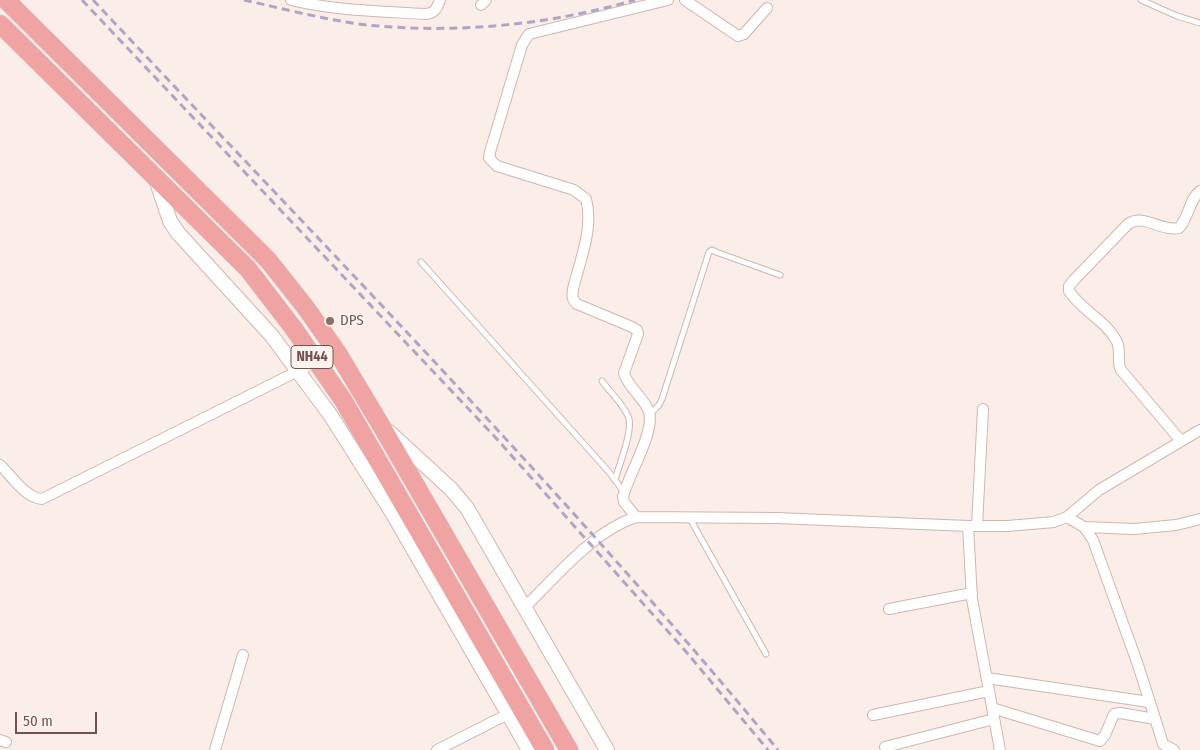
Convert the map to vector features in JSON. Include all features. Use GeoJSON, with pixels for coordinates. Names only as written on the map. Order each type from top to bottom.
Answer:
{"type":"FeatureCollection","features":[{"type":"Feature","properties":{"kind":"highway","name":"NH44"},"geometry":{"type":"LineString","coordinates":[[6,0],[268,260],[312,316],[339,355],[382,427],[569,750]]}},
{"type":"Feature","properties":{"kind":"highway","name":"NH44"},"geometry":{"type":"LineString","coordinates":[[0,24],[248,269],[294,329],[343,400],[545,750]]}},
{"type":"Feature","properties":{"kind":"street"},"geometry":{"type":"LineString","coordinates":[[291,0],[341,10],[426,14],[432,13],[435,10],[440,0]]}},
{"type":"Feature","properties":{"kind":"street"},"geometry":{"type":"LineString","coordinates":[[636,517],[624,502],[623,497],[647,433],[649,414],[625,378],[624,373],[625,366],[637,340],[636,330],[577,304],[572,296],[588,227],[589,214],[586,199],[574,190],[497,166],[489,158],[522,45],[529,34],[668,0]]}},
{"type":"Feature","properties":{"kind":"street"},"geometry":{"type":"LineString","coordinates":[[685,0],[738,36],[744,34],[767,8]]}},
{"type":"Feature","properties":{"kind":"street"},"geometry":{"type":"LineString","coordinates":[[156,179],[170,221],[178,234],[272,336],[300,371],[331,416],[393,514],[529,750]]}},
{"type":"Feature","properties":{"kind":"street"},"geometry":{"type":"LineString","coordinates":[[1181,441],[1121,370],[1119,366],[1119,346],[1112,334],[1069,291],[1069,286],[1132,221],[1139,219],[1168,228],[1179,228],[1195,196],[1200,191]]}},
{"type":"Feature","properties":{"kind":"street"},"geometry":{"type":"LineString","coordinates":[[0,465],[33,497],[42,499],[316,362]]}},
{"type":"Feature","properties":{"kind":"street"},"geometry":{"type":"LineString","coordinates":[[983,409],[973,526],[972,593],[1000,750]]}},
{"type":"Feature","properties":{"kind":"street"},"geometry":{"type":"LineString","coordinates":[[382,427],[451,489],[467,508],[607,750]]}},
{"type":"Feature","properties":{"kind":"street"},"geometry":{"type":"LineString","coordinates":[[525,607],[597,538],[622,522],[636,517],[777,518],[973,526],[1054,522],[1067,517],[1099,490],[1200,430]]}},
{"type":"Feature","properties":{"kind":"street"},"geometry":{"type":"LineString","coordinates":[[1067,517],[1084,527],[1093,540],[1164,744],[1174,750]]}},
{"type":"Feature","properties":{"kind":"street"},"geometry":{"type":"LineString","coordinates":[[1084,527],[1134,529],[1200,519]]}},
{"type":"Feature","properties":{"kind":"street"},"geometry":{"type":"LineString","coordinates":[[889,608],[972,593]]}},
{"type":"Feature","properties":{"kind":"street"},"geometry":{"type":"LineString","coordinates":[[215,750],[243,655]]}},
{"type":"Feature","properties":{"kind":"street"},"geometry":{"type":"LineString","coordinates":[[987,678],[1150,702]]}},
{"type":"Feature","properties":{"kind":"street"},"geometry":{"type":"LineString","coordinates":[[873,715],[989,691]]}},
{"type":"Feature","properties":{"kind":"street"},"geometry":{"type":"LineString","coordinates":[[885,747],[993,714],[1100,741],[1103,739],[1114,714],[1120,713],[1155,719]]}},
{"type":"Feature","properties":{"kind":"street"},"geometry":{"type":"LineString","coordinates":[[436,750],[508,714]]}},
{"type":"Feature","properties":{"kind":"lane"},"geometry":{"type":"LineString","coordinates":[[1141,0],[1177,16],[1200,23]]}},
{"type":"Feature","properties":{"kind":"lane"},"geometry":{"type":"LineString","coordinates":[[649,414],[662,400],[709,252],[712,250],[780,275]]}},
{"type":"Feature","properties":{"kind":"lane"},"geometry":{"type":"LineString","coordinates":[[421,262],[624,492]]}},
{"type":"Feature","properties":{"kind":"lane"},"geometry":{"type":"LineString","coordinates":[[602,381],[629,418],[629,431],[615,480]]}},
{"type":"Feature","properties":{"kind":"lane"},"geometry":{"type":"LineString","coordinates":[[688,517],[766,654]]}},
{"type":"Feature","properties":{"kind":"railway"},"geometry":{"type":"LineString","coordinates":[[82,0],[496,438],[688,654],[768,750]]}},
{"type":"Feature","properties":{"kind":"railway"},"geometry":{"type":"LineString","coordinates":[[93,0],[528,463],[613,557],[778,750]]}},
{"type":"Feature","properties":{"kind":"railway"},"geometry":{"type":"LineString","coordinates":[[244,0],[352,23],[401,28],[469,28],[536,21],[569,16],[635,0]]}},
{"type":"Feature","properties":{"kind":"place","name":"DPS"},"geometry":{"type":"Point","coordinates":[330,321]}}]}
